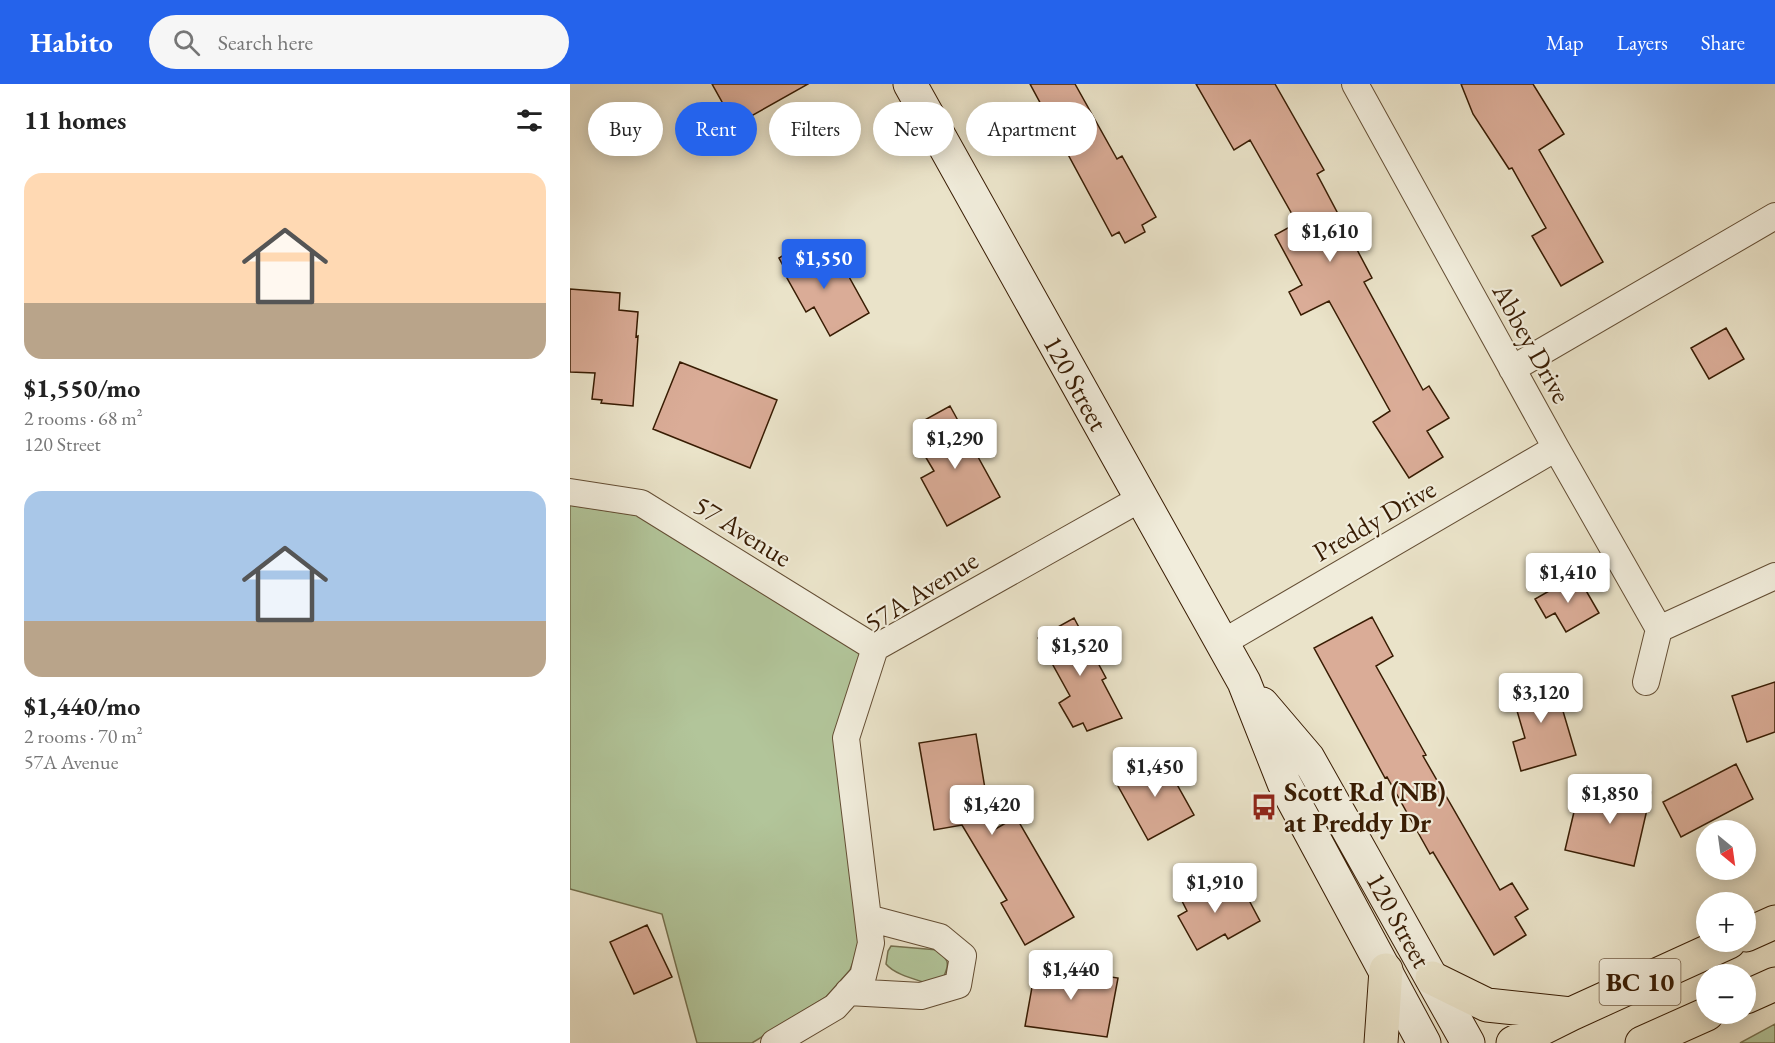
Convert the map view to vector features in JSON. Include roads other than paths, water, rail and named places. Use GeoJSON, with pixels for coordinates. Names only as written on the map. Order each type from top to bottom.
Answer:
{"type":"FeatureCollection","features":[{"type":"Feature","properties":{"kind":"highway"},"geometry":{"type":"LineString","coordinates":[[1756,931],[1775,922]]}},
{"type":"Feature","properties":{"kind":"highway","name":"BC 10"},"geometry":{"type":"LineString","coordinates":[[1513,1043],[1708,952]]}},
{"type":"Feature","properties":{"kind":"highway"},"geometry":{"type":"LineString","coordinates":[[1381,1043],[1386,970]]}},
{"type":"Feature","properties":{"kind":"highway"},"geometry":{"type":"LineString","coordinates":[[1432,978],[1487,1005],[1571,1014]]}},
{"type":"Feature","properties":{"kind":"highway"},"geometry":{"type":"LineString","coordinates":[[1756,993],[1775,984]]}},
{"type":"Feature","properties":{"kind":"highway","name":"BC 10"},"geometry":{"type":"LineString","coordinates":[[1642,1043],[1696,1019]]}},
{"type":"Feature","properties":{"kind":"street","name":"120 Street"},"geometry":{"type":"LineString","coordinates":[[910,84],[1244,682],[1284,783],[1424,1043]]}},
{"type":"Feature","properties":{"kind":"street","name":"Abbey Drive"},"geometry":{"type":"LineString","coordinates":[[1355,84],[1659,629]]}},
{"type":"Feature","properties":{"kind":"street"},"geometry":{"type":"LineString","coordinates":[[1512,369],[1775,216]]}},
{"type":"Feature","properties":{"kind":"street","name":"Preddy Drive"},"geometry":{"type":"LineString","coordinates":[[1222,643],[1556,448]]}},
{"type":"Feature","properties":{"kind":"street","name":"57 Avenue"},"geometry":{"type":"LineString","coordinates":[[570,492],[641,503],[875,648]]}},
{"type":"Feature","properties":{"kind":"street","name":"57A Avenue"},"geometry":{"type":"LineString","coordinates":[[774,1043],[835,1007],[863,976],[871,943],[846,738],[875,648],[1140,499]]}},
{"type":"Feature","properties":{"kind":"street"},"geometry":{"type":"LineString","coordinates":[[1646,682],[1659,629],[1775,576]]}},
{"type":"Feature","properties":{"kind":"street","name":"120 Street"},"geometry":{"type":"LineString","coordinates":[[1244,682],[1308,758],[1468,1043]]}},
{"type":"Feature","properties":{"kind":"street"},"geometry":{"type":"LineString","coordinates":[[848,992],[921,996],[958,985],[963,956],[940,937],[868,918]]}},
{"type":"Feature","properties":{"kind":"place","name":"Scott Rd (NB) at Preddy Dr"},"geometry":{"type":"Point","coordinates":[1264,807]}}]}
